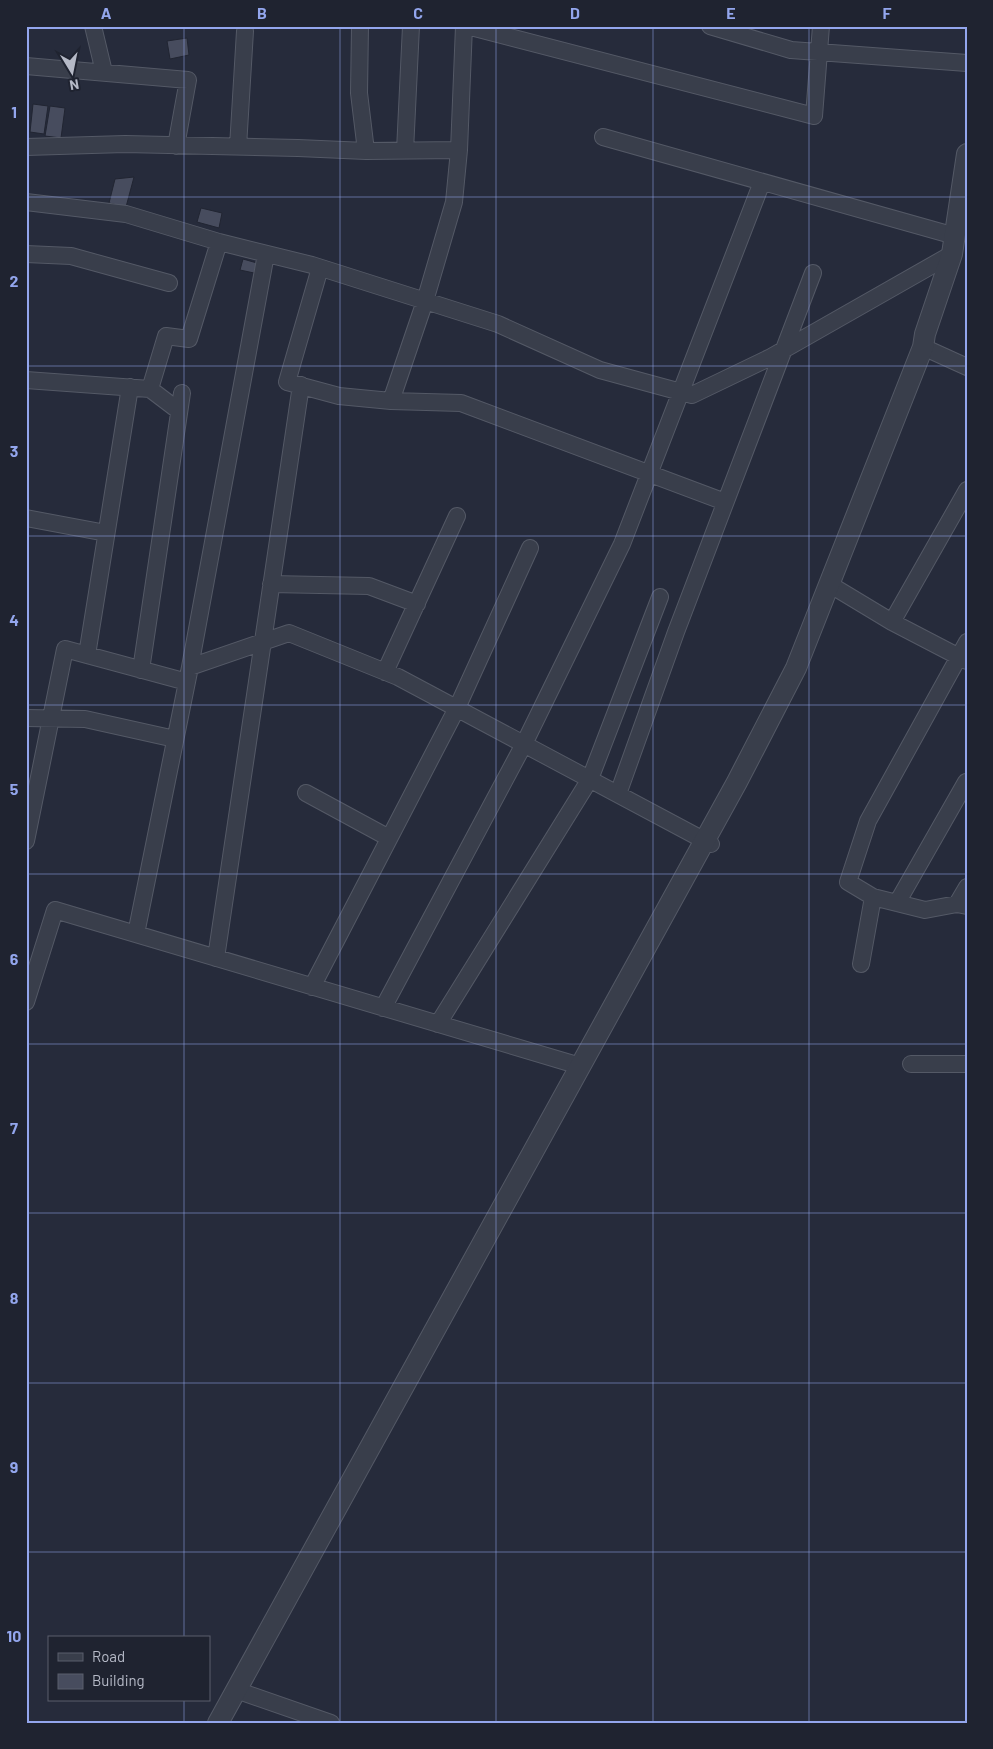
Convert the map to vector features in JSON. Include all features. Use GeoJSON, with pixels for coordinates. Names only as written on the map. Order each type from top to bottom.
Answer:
{"type":"FeatureCollection","features":[{"type":"Feature","properties":{"kind":"street"},"geometry":{"type":"LineString","coordinates":[[93,26],[104,72]]}},
{"type":"Feature","properties":{"kind":"street"},"geometry":{"type":"LineString","coordinates":[[360,26],[359,93],[366,151]]}},
{"type":"Feature","properties":{"kind":"street"},"geometry":{"type":"LineString","coordinates":[[405,151],[411,26]]}},
{"type":"Feature","properties":{"kind":"street"},"geometry":{"type":"LineString","coordinates":[[391,401],[425,301],[454,202],[459,150],[465,26],[814,116],[821,26]]}},
{"type":"Feature","properties":{"kind":"street"},"geometry":{"type":"LineString","coordinates":[[710,26],[791,50],[967,63]]}},
{"type":"Feature","properties":{"kind":"street"},"geometry":{"type":"LineString","coordinates":[[238,148],[245,31]]}},
{"type":"Feature","properties":{"kind":"street"},"geometry":{"type":"LineString","coordinates":[[26,66],[188,80],[176,146]]}},
{"type":"Feature","properties":{"kind":"street"},"geometry":{"type":"LineString","coordinates":[[603,137],[762,182],[954,245]]}},
{"type":"Feature","properties":{"kind":"street"},"geometry":{"type":"LineString","coordinates":[[26,147],[125,144],[366,151],[459,150]]}},
{"type":"Feature","properties":{"kind":"street"},"geometry":{"type":"LineString","coordinates":[[218,1723],[580,1066],[708,842],[796,668],[923,346],[954,245],[967,154]]}},
{"type":"Feature","properties":{"kind":"street"},"geometry":{"type":"LineString","coordinates":[[383,1008],[524,744],[622,544],[762,182]]}},
{"type":"Feature","properties":{"kind":"street"},"geometry":{"type":"LineString","coordinates":[[26,202],[126,214],[219,242],[320,268],[498,324],[600,370],[692,395],[783,350],[954,245]]}},
{"type":"Feature","properties":{"kind":"street"},"geometry":{"type":"LineString","coordinates":[[150,389],[166,336],[189,340],[219,242]]}},
{"type":"Feature","properties":{"kind":"street"},"geometry":{"type":"LineString","coordinates":[[26,254],[71,256],[169,283]]}},
{"type":"Feature","properties":{"kind":"street"},"geometry":{"type":"LineString","coordinates":[[136,934],[188,675],[266,254]]}},
{"type":"Feature","properties":{"kind":"street"},"geometry":{"type":"LineString","coordinates":[[320,268],[287,382],[339,396],[391,401],[461,403],[725,502]]}},
{"type":"Feature","properties":{"kind":"street"},"geometry":{"type":"LineString","coordinates":[[618,794],[676,632],[813,273]]}},
{"type":"Feature","properties":{"kind":"street"},"geometry":{"type":"LineString","coordinates":[[923,346],[967,367]]}},
{"type":"Feature","properties":{"kind":"street"},"geometry":{"type":"LineString","coordinates":[[26,380],[150,389],[180,411]]}},
{"type":"Feature","properties":{"kind":"street"},"geometry":{"type":"LineString","coordinates":[[216,958],[300,385]]}},
{"type":"Feature","properties":{"kind":"street"},"geometry":{"type":"LineString","coordinates":[[87,655],[130,387]]}},
{"type":"Feature","properties":{"kind":"street"},"geometry":{"type":"LineString","coordinates":[[141,670],[182,393]]}},
{"type":"Feature","properties":{"kind":"street"},"geometry":{"type":"LineString","coordinates":[[892,622],[967,490]]}},
{"type":"Feature","properties":{"kind":"street"},"geometry":{"type":"LineString","coordinates":[[385,672],[457,516]]}},
{"type":"Feature","properties":{"kind":"street"},"geometry":{"type":"LineString","coordinates":[[26,518],[106,533]]}},
{"type":"Feature","properties":{"kind":"street"},"geometry":{"type":"LineString","coordinates":[[312,987],[457,708],[530,548]]}},
{"type":"Feature","properties":{"kind":"street"},"geometry":{"type":"LineString","coordinates":[[271,584],[368,586],[417,604]]}},
{"type":"Feature","properties":{"kind":"street"},"geometry":{"type":"LineString","coordinates":[[829,584],[892,622],[964,653],[868,822],[848,882],[873,897],[925,910],[962,905],[967,887]]}},
{"type":"Feature","properties":{"kind":"street"},"geometry":{"type":"LineString","coordinates":[[438,1024],[590,779],[660,597]]}},
{"type":"Feature","properties":{"kind":"street"},"geometry":{"type":"LineString","coordinates":[[26,841],[32,784],[51,719],[65,649],[141,670],[188,675],[263,642],[290,633],[385,672],[457,708],[708,842]]}},
{"type":"Feature","properties":{"kind":"street"},"geometry":{"type":"LineString","coordinates":[[26,718],[86,719],[175,739]]}},
{"type":"Feature","properties":{"kind":"street"},"geometry":{"type":"LineString","coordinates":[[897,903],[966,782]]}},
{"type":"Feature","properties":{"kind":"street"},"geometry":{"type":"LineString","coordinates":[[306,793],[389,838]]}},
{"type":"Feature","properties":{"kind":"street"},"geometry":{"type":"LineString","coordinates":[[861,964],[873,897]]}},
{"type":"Feature","properties":{"kind":"street"},"geometry":{"type":"LineString","coordinates":[[26,1002],[55,910],[580,1066]]}},
{"type":"Feature","properties":{"kind":"street"},"geometry":{"type":"LineString","coordinates":[[911,1064],[967,1064]]}},
{"type":"Feature","properties":{"kind":"street"},"geometry":{"type":"LineString","coordinates":[[236,1690],[331,1723]]}},
{"type":"Feature","properties":{"kind":"building"},"geometry":{"type":"Polygon","coordinates":[[[187,38],[189,55],[170,59],[167,41],[187,38]]]}},
{"type":"Feature","properties":{"kind":"building"},"geometry":{"type":"Polygon","coordinates":[[[33,104],[48,106],[44,134],[30,132],[33,104]]]}},
{"type":"Feature","properties":{"kind":"building"},"geometry":{"type":"Polygon","coordinates":[[[50,106],[65,108],[61,138],[45,136],[50,106]]]}},
{"type":"Feature","properties":{"kind":"building"},"geometry":{"type":"Polygon","coordinates":[[[134,177],[126,207],[109,203],[115,179],[134,177]]]}},
{"type":"Feature","properties":{"kind":"building"},"geometry":{"type":"Polygon","coordinates":[[[201,208],[222,213],[219,228],[197,222],[201,208]]]}},
{"type":"Feature","properties":{"kind":"building"},"geometry":{"type":"Polygon","coordinates":[[[243,259],[257,263],[254,273],[240,270],[243,259]]]}}]}
